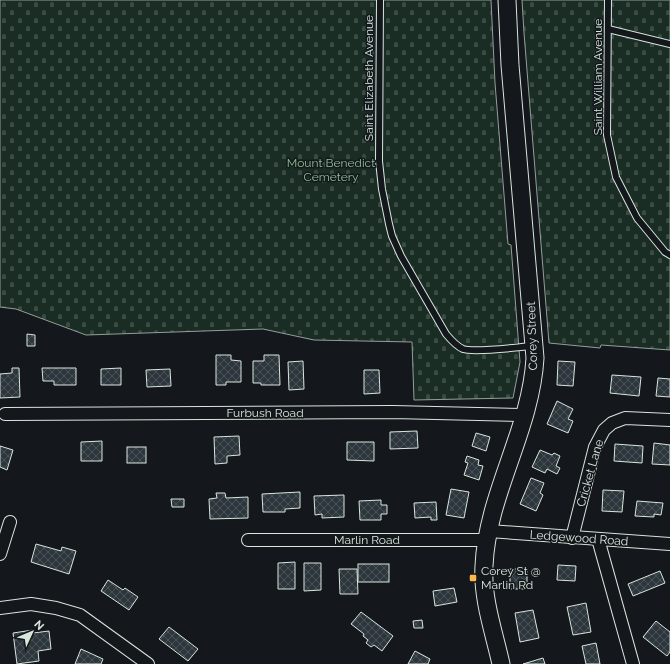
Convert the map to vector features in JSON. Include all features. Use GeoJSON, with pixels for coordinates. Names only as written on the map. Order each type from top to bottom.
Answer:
{"type":"FeatureCollection","features":[{"type":"Feature","properties":{"kind":"street","name":"Corey Street"},"geometry":{"type":"LineString","coordinates":[[501,664],[484,590],[484,566],[488,536],[500,490],[524,415],[533,378],[534,346],[510,65],[507,0]]}},
{"type":"Feature","properties":{"kind":"street","name":"Furbush Road"},"geometry":{"type":"LineString","coordinates":[[5,414],[399,412],[524,415]]}},
{"type":"Feature","properties":{"kind":"street","name":"Cricket Lane"},"geometry":{"type":"LineString","coordinates":[[572,538],[595,447],[604,430],[612,423],[625,418],[670,420]]}},
{"type":"Feature","properties":{"kind":"street"},"geometry":{"type":"LineString","coordinates":[[0,554],[10,522]]}},
{"type":"Feature","properties":{"kind":"street","name":"Ledgewood Road"},"geometry":{"type":"LineString","coordinates":[[488,536],[598,539],[670,544]]}},
{"type":"Feature","properties":{"kind":"street","name":"Marlin Road"},"geometry":{"type":"LineString","coordinates":[[248,540],[488,536]]}},
{"type":"Feature","properties":{"kind":"street"},"geometry":{"type":"LineString","coordinates":[[598,539],[633,664]]}},
{"type":"Feature","properties":{"kind":"street"},"geometry":{"type":"LineString","coordinates":[[0,608],[31,604],[56,608],[80,615],[138,660],[148,664]]}},
{"type":"Feature","properties":{"kind":"lane","name":"Saint Elizabeth Avenue"},"geometry":{"type":"LineString","coordinates":[[380,0],[379,161],[382,189],[389,224],[396,245],[446,334],[456,344],[462,348],[474,350],[534,346]]}},
{"type":"Feature","properties":{"kind":"lane","name":"Saint William Avenue"},"geometry":{"type":"LineString","coordinates":[[608,0],[608,135],[616,177],[636,218],[665,252],[670,255]]}},
{"type":"Feature","properties":{"kind":"lane"},"geometry":{"type":"LineString","coordinates":[[608,29],[670,44]]}},
{"type":"Feature","properties":{"kind":"green space","name":"Mount Benedict Cemetery"},"geometry":{"type":"Polygon","coordinates":[[[0,0],[491,0],[495,83],[508,244],[511,245],[520,362],[513,398],[414,400],[412,342],[314,340],[263,329],[86,335],[16,309],[0,307],[0,0]]]}},
{"type":"Feature","properties":{"kind":"green space"},"geometry":{"type":"Polygon","coordinates":[[[522,0],[670,0],[670,350],[601,345],[600,348],[549,343],[522,0]]]}},
{"type":"Feature","properties":{"kind":"building"},"geometry":{"type":"Polygon","coordinates":[[[27,334],[35,335],[35,346],[27,346],[27,334]]]}},
{"type":"Feature","properties":{"kind":"building"},"geometry":{"type":"Polygon","coordinates":[[[216,355],[231,355],[231,360],[241,361],[241,382],[226,382],[226,385],[216,385],[216,355]]]}},
{"type":"Feature","properties":{"kind":"building"},"geometry":{"type":"Polygon","coordinates":[[[264,355],[279,355],[280,385],[261,385],[261,383],[253,383],[253,361],[264,361],[264,355]]]}},
{"type":"Feature","properties":{"kind":"building"},"geometry":{"type":"Polygon","coordinates":[[[303,361],[304,389],[289,390],[288,362],[303,361]]]}},
{"type":"Feature","properties":{"kind":"building"},"geometry":{"type":"Polygon","coordinates":[[[558,361],[575,362],[573,386],[557,385],[558,361]]]}},
{"type":"Feature","properties":{"kind":"building"},"geometry":{"type":"Polygon","coordinates":[[[12,368],[19,368],[20,397],[0,398],[0,374],[12,373],[12,368]]]}},
{"type":"Feature","properties":{"kind":"building"},"geometry":{"type":"Polygon","coordinates":[[[42,368],[76,368],[76,385],[54,385],[54,381],[43,381],[42,368]]]}},
{"type":"Feature","properties":{"kind":"building"},"geometry":{"type":"Polygon","coordinates":[[[121,368],[121,385],[101,385],[101,369],[121,368]]]}},
{"type":"Feature","properties":{"kind":"building"},"geometry":{"type":"Polygon","coordinates":[[[170,369],[171,386],[147,387],[146,370],[170,369]]]}},
{"type":"Feature","properties":{"kind":"building"},"geometry":{"type":"Polygon","coordinates":[[[364,370],[379,370],[380,393],[364,394],[364,370]]]}},
{"type":"Feature","properties":{"kind":"building"},"geometry":{"type":"Polygon","coordinates":[[[612,375],[641,377],[639,396],[610,393],[612,375]]]}},
{"type":"Feature","properties":{"kind":"building"},"geometry":{"type":"Polygon","coordinates":[[[658,378],[670,379],[670,397],[656,396],[658,378]]]}},
{"type":"Feature","properties":{"kind":"building"},"geometry":{"type":"Polygon","coordinates":[[[557,401],[573,409],[568,419],[573,421],[568,433],[547,424],[557,401]]]}},
{"type":"Feature","properties":{"kind":"building"},"geometry":{"type":"Polygon","coordinates":[[[417,431],[418,448],[390,449],[390,432],[417,431]]]}},
{"type":"Feature","properties":{"kind":"building"},"geometry":{"type":"Polygon","coordinates":[[[476,433],[490,437],[486,451],[472,446],[476,433]]]}},
{"type":"Feature","properties":{"kind":"building"},"geometry":{"type":"Polygon","coordinates":[[[239,436],[240,455],[227,456],[227,463],[215,464],[214,437],[239,436]]]}},
{"type":"Feature","properties":{"kind":"building"},"geometry":{"type":"Polygon","coordinates":[[[102,441],[102,461],[81,461],[81,442],[102,441]]]}},
{"type":"Feature","properties":{"kind":"building"},"geometry":{"type":"Polygon","coordinates":[[[347,442],[374,442],[374,461],[347,460],[347,442]]]}},
{"type":"Feature","properties":{"kind":"building"},"geometry":{"type":"Polygon","coordinates":[[[654,443],[670,445],[670,465],[652,464],[654,443]]]}},
{"type":"Feature","properties":{"kind":"building"},"geometry":{"type":"Polygon","coordinates":[[[615,444],[643,446],[642,463],[614,461],[615,444]]]}},
{"type":"Feature","properties":{"kind":"building"},"geometry":{"type":"Polygon","coordinates":[[[0,446],[13,450],[7,470],[0,467],[0,446]]]}},
{"type":"Feature","properties":{"kind":"building"},"geometry":{"type":"Polygon","coordinates":[[[127,447],[146,447],[146,463],[127,463],[127,447]]]}},
{"type":"Feature","properties":{"kind":"building"},"geometry":{"type":"Polygon","coordinates":[[[540,450],[552,455],[554,453],[560,456],[556,466],[560,468],[557,474],[547,469],[545,473],[532,467],[540,450]]]}},
{"type":"Feature","properties":{"kind":"building"},"geometry":{"type":"Polygon","coordinates":[[[467,456],[479,460],[478,465],[483,466],[479,480],[464,475],[468,463],[465,462],[467,456]]]}},
{"type":"Feature","properties":{"kind":"building"},"geometry":{"type":"Polygon","coordinates":[[[531,478],[544,483],[540,493],[543,495],[536,511],[520,504],[531,478]]]}},
{"type":"Feature","properties":{"kind":"building"},"geometry":{"type":"Polygon","coordinates":[[[451,489],[469,492],[464,518],[446,515],[451,489]]]}},
{"type":"Feature","properties":{"kind":"building"},"geometry":{"type":"Polygon","coordinates":[[[603,490],[624,491],[622,512],[602,511],[603,490]]]}},
{"type":"Feature","properties":{"kind":"building"},"geometry":{"type":"Polygon","coordinates":[[[300,492],[300,508],[285,509],[285,512],[263,512],[262,494],[300,492]]]}},
{"type":"Feature","properties":{"kind":"building"},"geometry":{"type":"Polygon","coordinates":[[[216,493],[225,493],[226,498],[248,497],[248,518],[210,519],[209,499],[217,498],[216,493]]]}},
{"type":"Feature","properties":{"kind":"building"},"geometry":{"type":"Polygon","coordinates":[[[344,495],[344,517],[322,518],[322,514],[315,515],[314,496],[344,495]]]}},
{"type":"Feature","properties":{"kind":"building"},"geometry":{"type":"Polygon","coordinates":[[[171,499],[184,499],[184,507],[172,507],[171,499]]]}},
{"type":"Feature","properties":{"kind":"building"},"geometry":{"type":"Polygon","coordinates":[[[381,500],[381,505],[387,505],[387,514],[381,514],[381,520],[360,520],[359,501],[381,500]]]}},
{"type":"Feature","properties":{"kind":"building"},"geometry":{"type":"Polygon","coordinates":[[[637,501],[663,503],[661,515],[654,514],[654,517],[635,516],[637,501]]]}},
{"type":"Feature","properties":{"kind":"building"},"geometry":{"type":"Polygon","coordinates":[[[436,502],[437,520],[431,520],[431,517],[415,518],[414,503],[436,502]]]}},
{"type":"Feature","properties":{"kind":"building"},"geometry":{"type":"Polygon","coordinates":[[[36,544],[61,551],[62,547],[76,551],[69,574],[31,562],[36,544]]]}},
{"type":"Feature","properties":{"kind":"building"},"geometry":{"type":"Polygon","coordinates":[[[295,562],[295,589],[278,589],[278,563],[295,562]]]}},
{"type":"Feature","properties":{"kind":"building"},"geometry":{"type":"Polygon","coordinates":[[[304,563],[321,563],[321,590],[304,591],[304,563]]]}},
{"type":"Feature","properties":{"kind":"building"},"geometry":{"type":"Polygon","coordinates":[[[358,564],[389,564],[389,582],[358,582],[358,564]]]}},
{"type":"Feature","properties":{"kind":"building"},"geometry":{"type":"Polygon","coordinates":[[[558,565],[576,566],[575,581],[557,580],[558,565]]]}},
{"type":"Feature","properties":{"kind":"building"},"geometry":{"type":"Polygon","coordinates":[[[339,569],[357,569],[358,594],[340,594],[339,569]]]}},
{"type":"Feature","properties":{"kind":"building"},"geometry":{"type":"Polygon","coordinates":[[[510,569],[527,569],[527,589],[510,589],[510,569]]]}},
{"type":"Feature","properties":{"kind":"building"},"geometry":{"type":"Polygon","coordinates":[[[660,571],[665,583],[633,596],[628,584],[660,571]]]}},
{"type":"Feature","properties":{"kind":"building"},"geometry":{"type":"Polygon","coordinates":[[[108,580],[123,590],[125,588],[138,597],[129,610],[101,591],[108,580]]]}},
{"type":"Feature","properties":{"kind":"building"},"geometry":{"type":"Polygon","coordinates":[[[454,588],[457,602],[435,606],[433,591],[454,588]]]}},
{"type":"Feature","properties":{"kind":"building"},"geometry":{"type":"Polygon","coordinates":[[[586,603],[591,632],[573,635],[567,607],[586,603]]]}},
{"type":"Feature","properties":{"kind":"building"},"geometry":{"type":"Polygon","coordinates":[[[533,610],[539,638],[520,642],[515,613],[533,610]]]}},
{"type":"Feature","properties":{"kind":"building"},"geometry":{"type":"Polygon","coordinates":[[[361,612],[393,636],[382,651],[374,645],[371,647],[366,643],[368,640],[363,636],[364,634],[351,624],[361,612]]]}},
{"type":"Feature","properties":{"kind":"building"},"geometry":{"type":"Polygon","coordinates":[[[422,620],[423,628],[414,628],[413,621],[422,620]]]}},
{"type":"Feature","properties":{"kind":"building"},"geometry":{"type":"Polygon","coordinates":[[[656,621],[670,632],[670,652],[667,656],[643,637],[656,621]]]}},
{"type":"Feature","properties":{"kind":"building"},"geometry":{"type":"Polygon","coordinates":[[[169,627],[198,649],[188,661],[159,639],[169,627]]]}},
{"type":"Feature","properties":{"kind":"building"},"geometry":{"type":"Polygon","coordinates":[[[33,630],[33,633],[49,631],[51,649],[38,651],[39,661],[17,664],[13,633],[33,630]]]}},
{"type":"Feature","properties":{"kind":"building"},"geometry":{"type":"Polygon","coordinates":[[[596,643],[600,664],[586,664],[582,646],[596,643]]]}},
{"type":"Feature","properties":{"kind":"building"},"geometry":{"type":"Polygon","coordinates":[[[81,649],[103,659],[101,664],[75,664],[81,649]]]}},
{"type":"Feature","properties":{"kind":"building"},"geometry":{"type":"Polygon","coordinates":[[[415,651],[430,659],[428,664],[408,664],[415,651]]]}},
{"type":"Feature","properties":{"kind":"building"},"geometry":{"type":"Polygon","coordinates":[[[543,658],[545,664],[523,664],[543,658]]]}},
{"type":"Feature","properties":{"kind":"place","name":"Corey St @ Marlin Rd"},"geometry":{"type":"Point","coordinates":[473,578]}}]}
